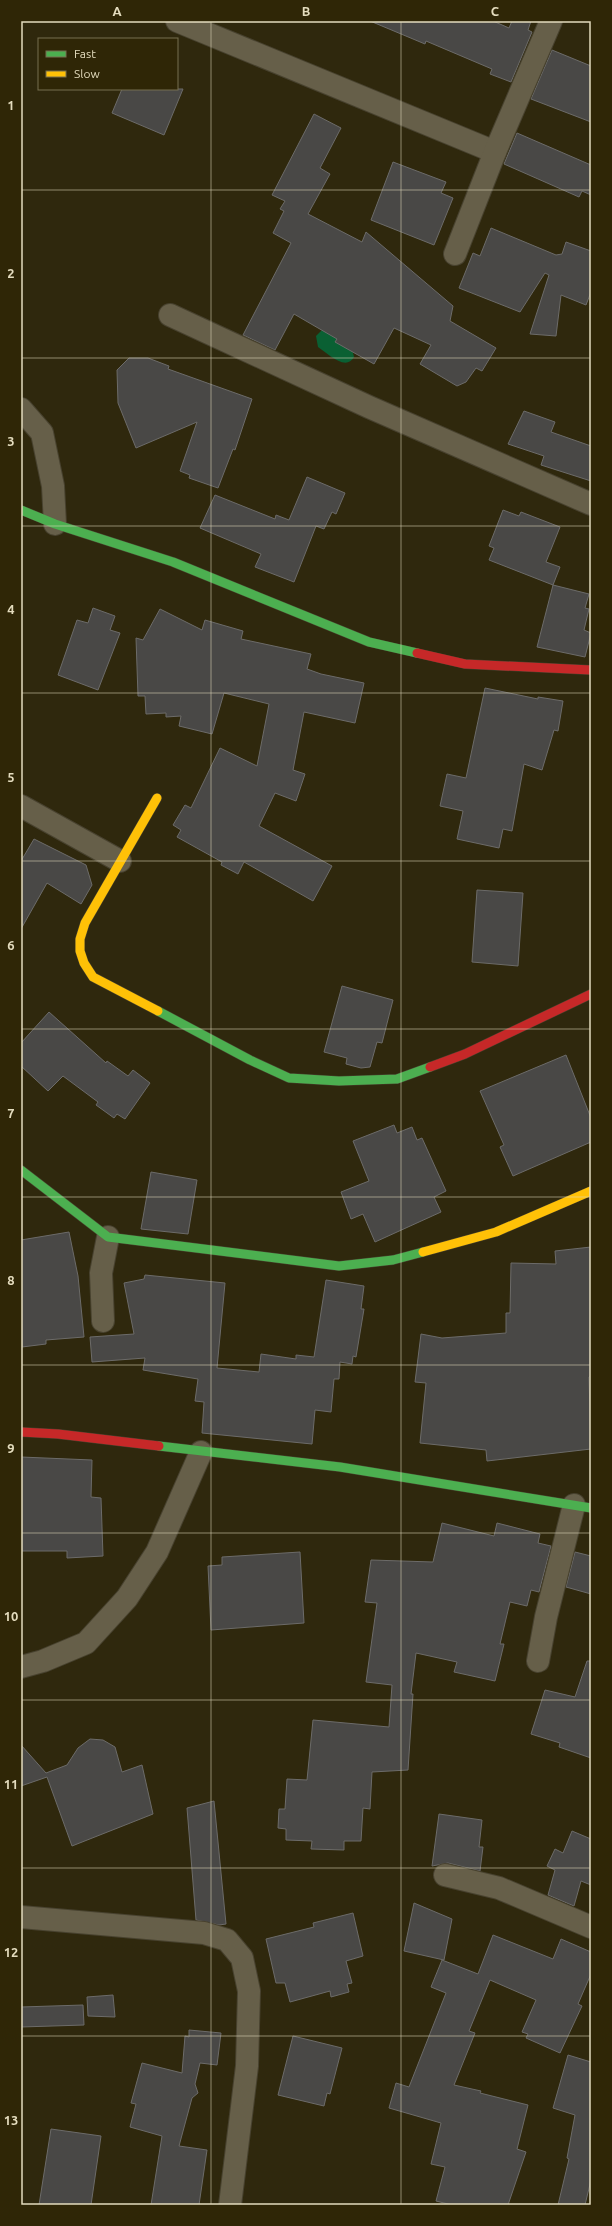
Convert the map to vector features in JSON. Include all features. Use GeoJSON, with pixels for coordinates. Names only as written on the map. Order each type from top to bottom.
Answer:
{"type":"FeatureCollection","features":[{"type":"Feature","properties":{"kind":"street"},"geometry":{"type":"LineString","coordinates":[[177,21],[495,152]]}},
{"type":"Feature","properties":{"kind":"street"},"geometry":{"type":"LineString","coordinates":[[455,254],[495,152],[551,21]]}},
{"type":"Feature","properties":{"kind":"street"},"geometry":{"type":"LineString","coordinates":[[170,315],[369,407],[591,504]]}},
{"type":"Feature","properties":{"kind":"street"},"geometry":{"type":"LineString","coordinates":[[21,409],[42,433],[53,486],[55,524]]}},
{"type":"Feature","properties":{"kind":"street"},"geometry":{"type":"LineString","coordinates":[[21,510],[55,524],[173,562],[368,642],[465,664],[591,670]]}},
{"type":"Feature","properties":{"kind":"street"},"geometry":{"type":"LineString","coordinates":[[156,798],[85,923],[78,944],[82,962],[93,977],[250,1060],[289,1078],[339,1081],[398,1078],[465,1054],[591,994]]}},
{"type":"Feature","properties":{"kind":"street"},"geometry":{"type":"LineString","coordinates":[[21,806],[120,861]]}},
{"type":"Feature","properties":{"kind":"street"},"geometry":{"type":"LineString","coordinates":[[26,1178],[108,1237],[339,1266],[393,1260],[496,1232],[591,1191]]}},
{"type":"Feature","properties":{"kind":"street"},"geometry":{"type":"LineString","coordinates":[[103,1321],[101,1273],[108,1237]]}},
{"type":"Feature","properties":{"kind":"street"},"geometry":{"type":"LineString","coordinates":[[21,1432],[58,1434],[201,1452],[340,1467],[582,1506],[546,1617],[538,1661]]}},
{"type":"Feature","properties":{"kind":"street"},"geometry":{"type":"LineString","coordinates":[[21,1667],[43,1661],[86,1643],[127,1598],[157,1552],[201,1452]]}},
{"type":"Feature","properties":{"kind":"street"},"geometry":{"type":"LineString","coordinates":[[445,1875],[499,1888],[591,1927]]}},
{"type":"Feature","properties":{"kind":"street"},"geometry":{"type":"LineString","coordinates":[[21,1917],[204,1933],[227,1940],[242,1958],[249,1991],[247,2066],[230,2205]]}},
{"type":"Feature","properties":{"kind":"shaded area"},"geometry":{"type":"Polygon","coordinates":[[[324,328],[352,349],[354,357],[351,361],[346,363],[336,360],[318,347],[316,336],[324,328]]]}},
{"type":"Feature","properties":{"kind":"building"},"geometry":{"type":"Polygon","coordinates":[[[370,21],[493,21],[509,28],[512,21],[531,21],[528,30],[532,32],[511,82],[490,74],[492,69],[426,41],[425,44],[370,21]]]}},
{"type":"Feature","properties":{"kind":"building"},"geometry":{"type":"Polygon","coordinates":[[[552,50],[591,66],[591,122],[531,99],[552,50]]]}},
{"type":"Feature","properties":{"kind":"building"},"geometry":{"type":"Polygon","coordinates":[[[183,89],[164,135],[112,113],[122,90],[183,89]]]}},
{"type":"Feature","properties":{"kind":"building"},"geometry":{"type":"Polygon","coordinates":[[[314,114],[341,128],[320,168],[330,174],[308,214],[362,242],[366,232],[453,306],[450,321],[496,348],[482,371],[476,368],[466,382],[457,386],[420,364],[431,345],[394,328],[374,364],[335,342],[337,339],[294,314],[275,350],[243,335],[291,243],[273,233],[284,211],[280,209],[285,201],[272,195],[314,114]]]}},
{"type":"Feature","properties":{"kind":"building"},"geometry":{"type":"Polygon","coordinates":[[[517,133],[591,165],[591,195],[582,191],[579,197],[504,164],[517,133]]]}},
{"type":"Feature","properties":{"kind":"building"},"geometry":{"type":"Polygon","coordinates":[[[393,162],[446,182],[441,193],[453,198],[434,245],[371,220],[393,162]]]}},
{"type":"Feature","properties":{"kind":"building"},"geometry":{"type":"Polygon","coordinates":[[[491,228],[556,255],[562,254],[566,242],[591,251],[591,292],[586,305],[561,295],[556,336],[530,334],[549,275],[545,273],[520,312],[459,288],[473,253],[480,256],[491,228]]]}},
{"type":"Feature","properties":{"kind":"building"},"geometry":{"type":"Polygon","coordinates":[[[129,358],[148,358],[169,366],[168,369],[252,399],[235,450],[233,449],[218,488],[189,478],[190,475],[180,471],[197,422],[136,448],[118,403],[117,370],[129,358]]]}},
{"type":"Feature","properties":{"kind":"building"},"geometry":{"type":"Polygon","coordinates":[[[524,411],[555,422],[551,432],[591,446],[591,481],[541,465],[544,456],[508,444],[524,411]]]}},
{"type":"Feature","properties":{"kind":"building"},"geometry":{"type":"Polygon","coordinates":[[[307,477],[345,493],[336,514],[332,512],[324,529],[316,526],[294,582],[255,567],[261,554],[200,528],[215,495],[275,519],[276,515],[289,520],[307,477]]]}},
{"type":"Feature","properties":{"kind":"building"},"geometry":{"type":"Polygon","coordinates":[[[503,510],[519,516],[521,512],[560,527],[546,562],[560,567],[553,585],[489,560],[494,548],[489,546],[503,510]]]}},
{"type":"Feature","properties":{"kind":"building"},"geometry":{"type":"Polygon","coordinates":[[[553,585],[589,594],[585,608],[589,609],[584,630],[591,633],[585,657],[537,647],[553,585]]]}},
{"type":"Feature","properties":{"kind":"building"},"geometry":{"type":"Polygon","coordinates":[[[93,608],[115,616],[110,630],[120,633],[98,690],[58,675],[77,620],[88,623],[93,608]]]}},
{"type":"Feature","properties":{"kind":"building"},"geometry":{"type":"Polygon","coordinates":[[[160,609],[202,630],[205,620],[243,631],[241,639],[311,654],[307,669],[321,674],[364,683],[355,723],[304,712],[293,770],[305,774],[296,801],[275,793],[259,826],[332,866],[313,901],[244,862],[238,874],[221,865],[222,862],[177,837],[181,830],[173,825],[185,805],[191,808],[220,748],[257,766],[269,704],[224,693],[212,734],[179,726],[181,716],[166,717],[166,713],[146,714],[145,696],[138,696],[136,638],[143,640],[160,609]]]}},
{"type":"Feature","properties":{"kind":"building"},"geometry":{"type":"Polygon","coordinates":[[[485,688],[538,699],[538,697],[563,701],[558,731],[554,730],[542,770],[524,764],[512,831],[503,829],[499,848],[457,839],[463,811],[440,806],[447,774],[466,778],[485,688]]]}},
{"type":"Feature","properties":{"kind":"building"},"geometry":{"type":"Polygon","coordinates":[[[34,839],[86,865],[92,885],[81,904],[47,883],[21,929],[21,861],[34,839]]]}},
{"type":"Feature","properties":{"kind":"building"},"geometry":{"type":"Polygon","coordinates":[[[477,890],[523,893],[518,966],[472,962],[477,890]]]}},
{"type":"Feature","properties":{"kind":"building"},"geometry":{"type":"Polygon","coordinates":[[[342,986],[393,1000],[382,1043],[377,1042],[370,1067],[361,1068],[346,1064],[347,1058],[324,1052],[342,986]]]}},
{"type":"Feature","properties":{"kind":"building"},"geometry":{"type":"Polygon","coordinates":[[[49,1012],[106,1063],[107,1061],[128,1076],[133,1070],[150,1083],[125,1119],[117,1114],[114,1118],[96,1105],[98,1102],[63,1076],[48,1091],[21,1066],[21,1043],[49,1012]]]}},
{"type":"Feature","properties":{"kind":"building"},"geometry":{"type":"Polygon","coordinates":[[[566,1055],[591,1118],[591,1142],[513,1176],[500,1147],[504,1145],[480,1091],[566,1055]]]}},
{"type":"Feature","properties":{"kind":"building"},"geometry":{"type":"Polygon","coordinates":[[[394,1125],[397,1133],[412,1127],[417,1140],[422,1138],[446,1191],[434,1197],[441,1212],[375,1242],[363,1214],[351,1219],[341,1192],[369,1181],[353,1141],[394,1125]]]}},
{"type":"Feature","properties":{"kind":"building"},"geometry":{"type":"Polygon","coordinates":[[[151,1172],[197,1180],[188,1234],[141,1229],[151,1172]]]}},
{"type":"Feature","properties":{"kind":"building"},"geometry":{"type":"Polygon","coordinates":[[[69,1232],[78,1276],[84,1337],[46,1340],[46,1344],[22,1347],[21,1240],[69,1232]]]}},
{"type":"Feature","properties":{"kind":"building"},"geometry":{"type":"Polygon","coordinates":[[[591,1247],[591,1376],[589,1377],[591,1449],[487,1461],[486,1450],[420,1443],[426,1383],[415,1382],[421,1334],[442,1338],[506,1333],[506,1313],[510,1313],[511,1263],[556,1264],[555,1251],[591,1247]]]}},
{"type":"Feature","properties":{"kind":"building"},"geometry":{"type":"Polygon","coordinates":[[[145,1275],[225,1283],[217,1368],[259,1372],[261,1354],[296,1359],[296,1355],[314,1357],[326,1280],[364,1286],[361,1309],[364,1309],[356,1357],[353,1356],[352,1364],[340,1362],[339,1379],[334,1379],[331,1412],[315,1410],[312,1444],[202,1433],[204,1402],[195,1401],[198,1379],[143,1370],[145,1358],[92,1362],[90,1337],[134,1334],[124,1283],[144,1279],[145,1275]]]}},
{"type":"Feature","properties":{"kind":"building"},"geometry":{"type":"Polygon","coordinates":[[[21,1457],[92,1460],[91,1497],[101,1498],[103,1556],[67,1558],[67,1551],[21,1551],[21,1457]]]}},
{"type":"Feature","properties":{"kind":"building"},"geometry":{"type":"Polygon","coordinates":[[[442,1523],[494,1536],[497,1523],[540,1534],[538,1543],[551,1546],[539,1592],[531,1590],[527,1606],[510,1602],[500,1644],[504,1644],[495,1681],[454,1672],[457,1662],[416,1653],[411,1694],[413,1694],[408,1770],[372,1772],[370,1809],[363,1808],[361,1841],[344,1841],[344,1850],[311,1849],[312,1841],[286,1840],[286,1829],[278,1828],[279,1809],[285,1809],[287,1779],[307,1780],[313,1720],[389,1727],[392,1685],[366,1682],[377,1603],[365,1602],[371,1560],[433,1562],[442,1523]]]}},
{"type":"Feature","properties":{"kind":"building"},"geometry":{"type":"Polygon","coordinates":[[[300,1552],[304,1623],[211,1630],[208,1566],[222,1565],[222,1557],[300,1552]]]}},
{"type":"Feature","properties":{"kind":"building"},"geometry":{"type":"Polygon","coordinates":[[[575,1552],[591,1556],[591,1594],[566,1587],[575,1552]]]}},
{"type":"Feature","properties":{"kind":"building"},"geometry":{"type":"Polygon","coordinates":[[[587,1661],[591,1661],[591,1758],[559,1747],[560,1743],[531,1734],[545,1690],[575,1697],[587,1661]]]}},
{"type":"Feature","properties":{"kind":"building"},"geometry":{"type":"Polygon","coordinates":[[[90,1739],[103,1740],[115,1747],[122,1772],[142,1765],[153,1814],[72,1846],[47,1777],[21,1786],[21,1745],[46,1773],[67,1765],[78,1748],[90,1739]]]}},
{"type":"Feature","properties":{"kind":"building"},"geometry":{"type":"Polygon","coordinates":[[[214,1801],[226,1924],[219,1925],[196,1920],[187,1808],[214,1801]]]}},
{"type":"Feature","properties":{"kind":"building"},"geometry":{"type":"Polygon","coordinates":[[[439,1814],[482,1820],[479,1847],[483,1847],[480,1871],[448,1863],[432,1866],[439,1814]]]}},
{"type":"Feature","properties":{"kind":"building"},"geometry":{"type":"Polygon","coordinates":[[[572,1831],[591,1839],[591,1885],[581,1881],[574,1906],[548,1895],[555,1870],[547,1866],[555,1849],[563,1853],[572,1831]]]}},
{"type":"Feature","properties":{"kind":"building"},"geometry":{"type":"Polygon","coordinates":[[[414,1903],[452,1919],[444,1960],[404,1951],[414,1903]]]}},
{"type":"Feature","properties":{"kind":"building"},"geometry":{"type":"Polygon","coordinates":[[[353,1913],[363,1956],[346,1961],[352,1983],[347,1984],[349,1992],[331,1997],[330,1991],[290,2002],[285,1983],[276,1983],[266,1939],[314,1927],[313,1923],[353,1913]]]}},
{"type":"Feature","properties":{"kind":"building"},"geometry":{"type":"Polygon","coordinates":[[[493,1935],[553,1959],[561,1939],[591,1952],[591,1974],[578,2004],[582,2006],[560,2053],[526,2038],[528,2034],[522,2032],[536,2000],[490,1980],[469,2031],[475,2033],[454,2085],[481,2091],[480,2093],[528,2105],[517,2149],[526,2152],[508,2205],[452,2205],[436,2201],[445,2167],[431,2164],[441,2123],[389,2108],[396,2083],[409,2087],[446,1993],[431,1987],[442,1960],[478,1974],[493,1935]]]}},
{"type":"Feature","properties":{"kind":"building"},"geometry":{"type":"Polygon","coordinates":[[[113,1995],[115,2017],[88,2016],[87,1997],[113,1995]]]}},
{"type":"Feature","properties":{"kind":"building"},"geometry":{"type":"Polygon","coordinates":[[[83,2005],[84,2025],[21,2027],[21,2007],[83,2005]]]}},
{"type":"Feature","properties":{"kind":"building"},"geometry":{"type":"Polygon","coordinates":[[[189,2030],[221,2033],[217,2065],[200,2063],[195,2084],[198,2093],[192,2098],[179,2146],[207,2150],[199,2205],[151,2205],[162,2136],[130,2127],[136,2104],[131,2103],[142,2063],[182,2073],[185,2036],[189,2037],[189,2030]]]}},
{"type":"Feature","properties":{"kind":"building"},"geometry":{"type":"Polygon","coordinates":[[[293,2036],[342,2048],[330,2094],[327,2093],[324,2106],[278,2095],[293,2036]]]}},
{"type":"Feature","properties":{"kind":"building"},"geometry":{"type":"Polygon","coordinates":[[[568,2055],[591,2062],[591,2180],[585,2205],[558,2205],[569,2159],[567,2158],[575,2115],[553,2108],[568,2055]]]}},
{"type":"Feature","properties":{"kind":"building"},"geometry":{"type":"Polygon","coordinates":[[[51,2129],[101,2136],[91,2205],[39,2205],[51,2129]]]}},
{"type":"Feature","properties":{"kind":"traffic: fast"},"geometry":{"type":"LineString","coordinates":[[21,510],[55,524],[173,562],[369,642],[417,653]]}},
{"type":"Feature","properties":{"kind":"traffic: fast"},"geometry":{"type":"LineString","coordinates":[[158,1011],[250,1060],[289,1078],[339,1081],[397,1079],[430,1067]]}},
{"type":"Feature","properties":{"kind":"traffic: fast"},"geometry":{"type":"LineString","coordinates":[[21,1170],[108,1237],[339,1266],[393,1260],[423,1252]]}},
{"type":"Feature","properties":{"kind":"traffic: fast"},"geometry":{"type":"LineString","coordinates":[[159,1446],[340,1467],[591,1508]]}},
{"type":"Feature","properties":{"kind":"traffic: slow"},"geometry":{"type":"LineString","coordinates":[[157,798],[85,923],[80,939],[80,951],[84,963],[93,977],[158,1011]]}},
{"type":"Feature","properties":{"kind":"traffic: slow"},"geometry":{"type":"LineString","coordinates":[[423,1252],[496,1232],[591,1191]]}},
{"type":"Feature","properties":{"kind":"traffic: jam"},"geometry":{"type":"LineString","coordinates":[[417,653],[465,664],[591,670]]}},
{"type":"Feature","properties":{"kind":"traffic: jam"},"geometry":{"type":"LineString","coordinates":[[430,1067],[465,1054],[591,994]]}},
{"type":"Feature","properties":{"kind":"traffic: jam"},"geometry":{"type":"LineString","coordinates":[[21,1432],[58,1434],[159,1446]]}}]}
